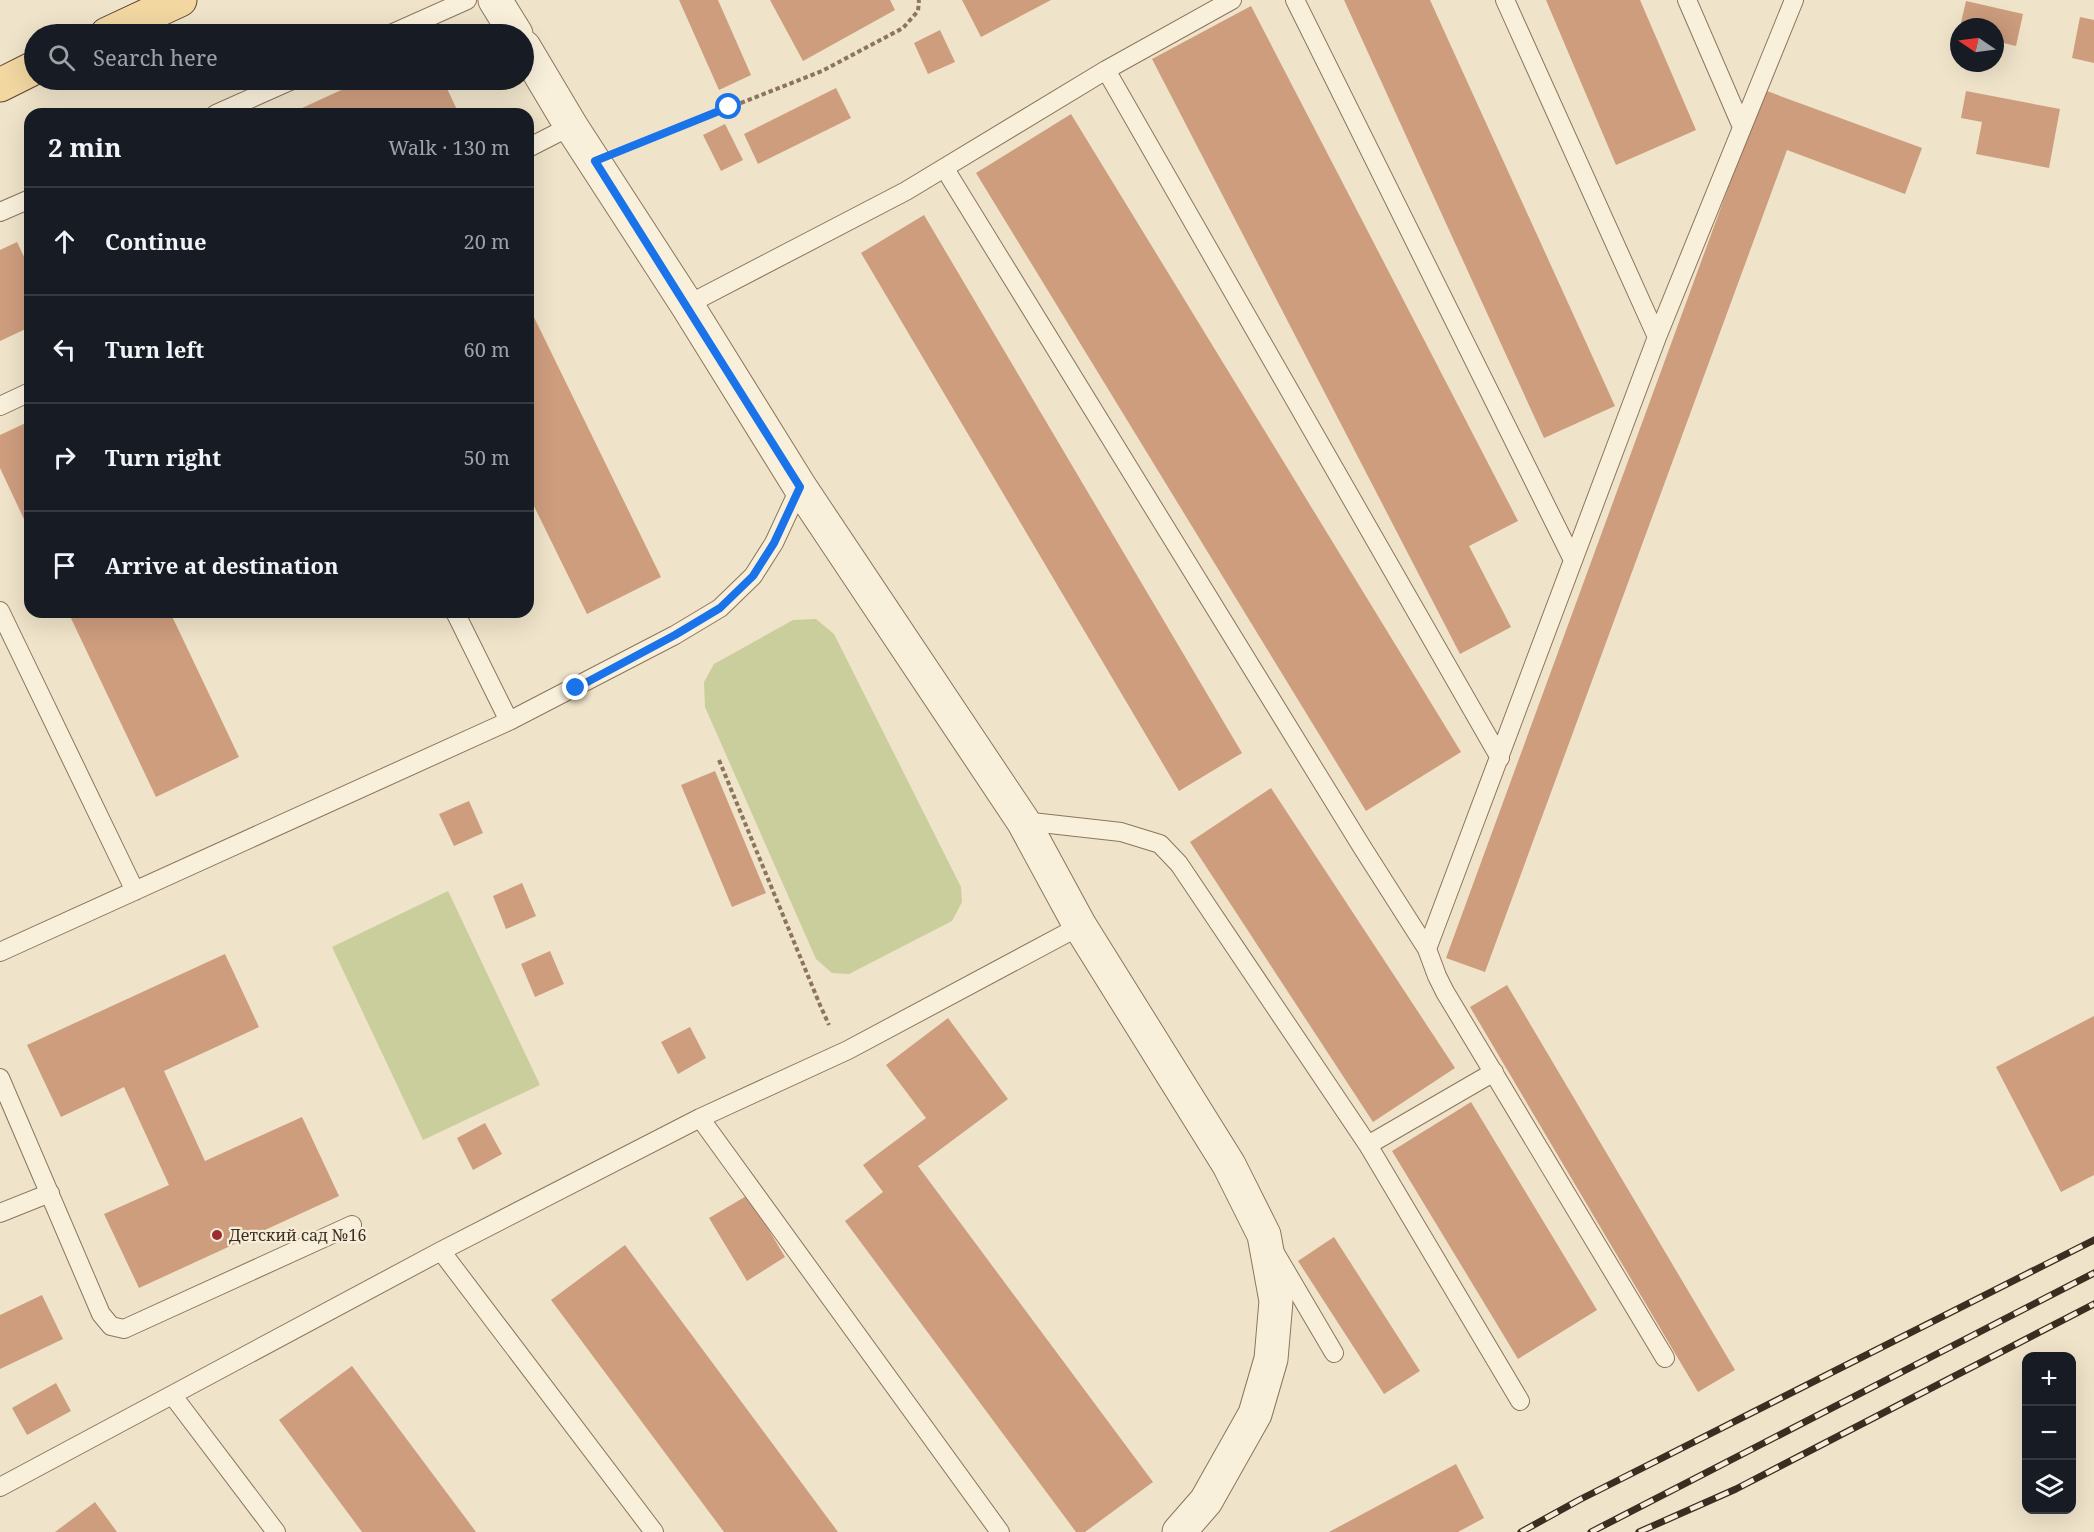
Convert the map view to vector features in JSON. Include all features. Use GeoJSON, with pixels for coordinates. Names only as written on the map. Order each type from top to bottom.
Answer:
{"type":"FeatureCollection","features":[{"type":"Feature","properties":{"kind":"main road"},"geometry":{"type":"LineString","coordinates":[[128,24],[180,0]]}},
{"type":"Feature","properties":{"kind":"main road"},"geometry":{"type":"LineString","coordinates":[[0,85],[24,73]]}},
{"type":"Feature","properties":{"kind":"street"},"geometry":{"type":"LineString","coordinates":[[495,0],[510,24]]}},
{"type":"Feature","properties":{"kind":"street"},"geometry":{"type":"LineString","coordinates":[[534,64],[800,487],[1023,821],[1080,926],[1229,1165],[1264,1235],[1276,1301],[1271,1359],[1255,1413],[1206,1501],[1179,1532]]}},
{"type":"Feature","properties":{"kind":"lane"},"geometry":{"type":"LineString","coordinates":[[413,24],[467,0]]}},
{"type":"Feature","properties":{"kind":"lane"},"geometry":{"type":"LineString","coordinates":[[687,305],[945,169],[1106,70],[1232,0]]}},
{"type":"Feature","properties":{"kind":"lane"},"geometry":{"type":"LineString","coordinates":[[1295,0],[1573,560]]}},
{"type":"Feature","properties":{"kind":"lane"},"geometry":{"type":"LineString","coordinates":[[1505,0],[1657,337]]}},
{"type":"Feature","properties":{"kind":"lane"},"geometry":{"type":"LineString","coordinates":[[1687,0],[1742,127]]}},
{"type":"Feature","properties":{"kind":"lane"},"geometry":{"type":"LineString","coordinates":[[1427,949],[1657,337],[1794,0]]}},
{"type":"Feature","properties":{"kind":"lane"},"geometry":{"type":"LineString","coordinates":[[1106,70],[1500,758]]}},
{"type":"Feature","properties":{"kind":"lane"},"geometry":{"type":"LineString","coordinates":[[229,108],[270,90]]}},
{"type":"Feature","properties":{"kind":"lane"},"geometry":{"type":"LineString","coordinates":[[534,145],[571,126]]}},
{"type":"Feature","properties":{"kind":"lane"},"geometry":{"type":"LineString","coordinates":[[945,169],[1427,949],[1445,992],[1665,1358]]}},
{"type":"Feature","properties":{"kind":"lane"},"geometry":{"type":"LineString","coordinates":[[0,212],[24,203]]}},
{"type":"Feature","properties":{"kind":"lane"},"geometry":{"type":"LineString","coordinates":[[0,406],[24,395]]}},
{"type":"Feature","properties":{"kind":"lane"},"geometry":{"type":"LineString","coordinates":[[0,952],[509,721],[675,635],[720,608],[753,576],[774,543],[800,487]]}},
{"type":"Feature","properties":{"kind":"lane"},"geometry":{"type":"LineString","coordinates":[[0,611],[135,891]]}},
{"type":"Feature","properties":{"kind":"lane"},"geometry":{"type":"LineString","coordinates":[[458,618],[509,721]]}},
{"type":"Feature","properties":{"kind":"lane"},"geometry":{"type":"LineString","coordinates":[[1023,821],[1120,832],[1160,844],[1179,864],[1368,1145],[1520,1401]]}},
{"type":"Feature","properties":{"kind":"lane"},"geometry":{"type":"LineString","coordinates":[[0,1487],[441,1251],[700,1118],[848,1050],[1080,926]]}},
{"type":"Feature","properties":{"kind":"lane"},"geometry":{"type":"LineString","coordinates":[[1368,1145],[1494,1072]]}},
{"type":"Feature","properties":{"kind":"lane"},"geometry":{"type":"LineString","coordinates":[[0,1078],[101,1314],[111,1326],[124,1329],[352,1225]]}},
{"type":"Feature","properties":{"kind":"lane"},"geometry":{"type":"LineString","coordinates":[[700,1118],[1000,1532]]}},
{"type":"Feature","properties":{"kind":"lane"},"geometry":{"type":"LineString","coordinates":[[0,1213],[50,1193]]}},
{"type":"Feature","properties":{"kind":"lane"},"geometry":{"type":"LineString","coordinates":[[1264,1235],[1294,1282],[1334,1353]]}},
{"type":"Feature","properties":{"kind":"lane"},"geometry":{"type":"LineString","coordinates":[[441,1251],[654,1532]]}},
{"type":"Feature","properties":{"kind":"lane"},"geometry":{"type":"LineString","coordinates":[[173,1395],[276,1532]]}},
{"type":"Feature","properties":{"kind":"path"},"geometry":{"type":"LineString","coordinates":[[595,161],[822,71],[903,28],[918,11],[919,0]]}},
{"type":"Feature","properties":{"kind":"path"},"geometry":{"type":"LineString","coordinates":[[718,760],[820,1005],[833,1031],[848,1050]]}},
{"type":"Feature","properties":{"kind":"green space"},"geometry":{"type":"Polygon","coordinates":[[[816,619],[834,634],[961,887],[962,902],[952,921],[849,974],[832,973],[816,959],[705,707],[704,682],[714,664],[793,620],[816,619]]]}},
{"type":"Feature","properties":{"kind":"green space"},"geometry":{"type":"Polygon","coordinates":[[[448,891],[540,1085],[423,1140],[332,947],[448,891]]]}},
{"type":"Feature","properties":{"kind":"building"},"geometry":{"type":"Polygon","coordinates":[[[679,0],[718,0],[751,75],[719,90],[679,0]]]}},
{"type":"Feature","properties":{"kind":"building"},"geometry":{"type":"Polygon","coordinates":[[[770,0],[890,0],[895,10],[803,61],[770,0]]]}},
{"type":"Feature","properties":{"kind":"building"},"geometry":{"type":"Polygon","coordinates":[[[962,0],[1051,0],[981,37],[962,0]]]}},
{"type":"Feature","properties":{"kind":"building"},"geometry":{"type":"Polygon","coordinates":[[[1344,0],[1430,0],[1615,406],[1544,438],[1344,0]]]}},
{"type":"Feature","properties":{"kind":"building"},"geometry":{"type":"Polygon","coordinates":[[[1546,0],[1640,0],[1696,130],[1616,165],[1546,0]]]}},
{"type":"Feature","properties":{"kind":"building"},"geometry":{"type":"Polygon","coordinates":[[[1966,1],[2023,14],[2016,46],[2004,43],[2004,18],[1962,18],[1966,1]]]}},
{"type":"Feature","properties":{"kind":"building"},"geometry":{"type":"Polygon","coordinates":[[[1251,6],[1518,521],[1469,546],[1511,627],[1460,654],[1152,59],[1251,6]]]}},
{"type":"Feature","properties":{"kind":"building"},"geometry":{"type":"Polygon","coordinates":[[[2080,17],[2094,20],[2094,63],[2072,58],[2080,17]]]}},
{"type":"Feature","properties":{"kind":"building"},"geometry":{"type":"Polygon","coordinates":[[[940,30],[955,62],[928,74],[914,43],[940,30]]]}},
{"type":"Feature","properties":{"kind":"building"},"geometry":{"type":"Polygon","coordinates":[[[836,88],[851,118],[758,164],[744,134],[836,88]]]}},
{"type":"Feature","properties":{"kind":"building"},"geometry":{"type":"Polygon","coordinates":[[[341,90],[448,90],[456,108],[302,108],[341,90]]]}},
{"type":"Feature","properties":{"kind":"building"},"geometry":{"type":"Polygon","coordinates":[[[1764,90],[1922,148],[1905,194],[1787,150],[1485,972],[1446,958],[1764,90]]]}},
{"type":"Feature","properties":{"kind":"building"},"geometry":{"type":"Polygon","coordinates":[[[1966,91],[2060,109],[2049,168],[1976,154],[1982,122],[1961,118],[1966,91]]]}},
{"type":"Feature","properties":{"kind":"building"},"geometry":{"type":"Polygon","coordinates":[[[1071,114],[1461,752],[1366,811],[976,173],[1071,114]]]}},
{"type":"Feature","properties":{"kind":"building"},"geometry":{"type":"Polygon","coordinates":[[[725,124],[743,160],[721,171],[703,135],[725,124]]]}},
{"type":"Feature","properties":{"kind":"building"},"geometry":{"type":"Polygon","coordinates":[[[924,215],[1242,753],[1179,791],[861,253],[924,215]]]}},
{"type":"Feature","properties":{"kind":"building"},"geometry":{"type":"Polygon","coordinates":[[[17,242],[24,257],[24,330],[0,341],[0,250],[17,242]]]}},
{"type":"Feature","properties":{"kind":"building"},"geometry":{"type":"Polygon","coordinates":[[[534,317],[661,577],[587,614],[534,506],[534,317]]]}},
{"type":"Feature","properties":{"kind":"building"},"geometry":{"type":"Polygon","coordinates":[[[24,424],[24,519],[0,468],[0,435],[24,424]]]}},
{"type":"Feature","properties":{"kind":"building"},"geometry":{"type":"Polygon","coordinates":[[[71,618],[173,618],[239,757],[156,797],[71,618]]]}},
{"type":"Feature","properties":{"kind":"building"},"geometry":{"type":"Polygon","coordinates":[[[715,771],[766,893],[732,907],[681,785],[715,771]]]}},
{"type":"Feature","properties":{"kind":"building"},"geometry":{"type":"Polygon","coordinates":[[[1271,788],[1455,1068],[1373,1122],[1190,842],[1271,788]]]}},
{"type":"Feature","properties":{"kind":"building"},"geometry":{"type":"Polygon","coordinates":[[[469,801],[483,833],[454,846],[439,814],[469,801]]]}},
{"type":"Feature","properties":{"kind":"building"},"geometry":{"type":"Polygon","coordinates":[[[522,883],[536,916],[506,929],[493,896],[522,883]]]}},
{"type":"Feature","properties":{"kind":"building"},"geometry":{"type":"Polygon","coordinates":[[[550,951],[564,984],[535,997],[521,964],[550,951]]]}},
{"type":"Feature","properties":{"kind":"building"},"geometry":{"type":"Polygon","coordinates":[[[225,954],[259,1027],[164,1071],[205,1161],[302,1117],[339,1196],[139,1288],[104,1214],[169,1185],[124,1087],[61,1117],[27,1045],[225,954]]]}},
{"type":"Feature","properties":{"kind":"building"},"geometry":{"type":"Polygon","coordinates":[[[1507,985],[1735,1370],[1698,1392],[1470,1007],[1507,985]]]}},
{"type":"Feature","properties":{"kind":"building"},"geometry":{"type":"Polygon","coordinates":[[[2094,1016],[2094,1175],[2061,1192],[1996,1067],[2094,1016]]]}},
{"type":"Feature","properties":{"kind":"building"},"geometry":{"type":"Polygon","coordinates":[[[948,1018],[1008,1099],[918,1166],[1153,1482],[1085,1532],[1076,1532],[845,1221],[883,1192],[863,1165],[926,1118],[886,1065],[948,1018]]]}},
{"type":"Feature","properties":{"kind":"building"},"geometry":{"type":"Polygon","coordinates":[[[690,1027],[706,1058],[678,1074],[661,1042],[690,1027]]]}},
{"type":"Feature","properties":{"kind":"building"},"geometry":{"type":"Polygon","coordinates":[[[1471,1102],[1597,1310],[1518,1359],[1392,1151],[1471,1102]]]}},
{"type":"Feature","properties":{"kind":"building"},"geometry":{"type":"Polygon","coordinates":[[[485,1123],[502,1154],[473,1170],[457,1138],[485,1123]]]}},
{"type":"Feature","properties":{"kind":"building"},"geometry":{"type":"Polygon","coordinates":[[[748,1195],[785,1257],[747,1281],[709,1218],[748,1195]]]}},
{"type":"Feature","properties":{"kind":"building"},"geometry":{"type":"Polygon","coordinates":[[[1334,1237],[1420,1371],[1384,1394],[1298,1261],[1334,1237]]]}},
{"type":"Feature","properties":{"kind":"building"},"geometry":{"type":"Polygon","coordinates":[[[625,1245],[838,1532],[724,1532],[551,1300],[625,1245]]]}},
{"type":"Feature","properties":{"kind":"building"},"geometry":{"type":"Polygon","coordinates":[[[42,1295],[63,1339],[0,1369],[0,1315],[42,1295]]]}},
{"type":"Feature","properties":{"kind":"building"},"geometry":{"type":"Polygon","coordinates":[[[352,1366],[476,1532],[362,1532],[279,1420],[352,1366]]]}},
{"type":"Feature","properties":{"kind":"building"},"geometry":{"type":"Polygon","coordinates":[[[56,1383],[71,1411],[27,1435],[12,1408],[56,1383]]]}},
{"type":"Feature","properties":{"kind":"building"},"geometry":{"type":"Polygon","coordinates":[[[1456,1464],[1484,1518],[1458,1532],[1329,1532],[1456,1464]]]}},
{"type":"Feature","properties":{"kind":"building"},"geometry":{"type":"Polygon","coordinates":[[[95,1502],[117,1532],[55,1532],[95,1502]]]}},
{"type":"Feature","properties":{"kind":"railway"},"geometry":{"type":"LineString","coordinates":[[1521,1532],[1579,1500],[2094,1240]]}},
{"type":"Feature","properties":{"kind":"railway"},"geometry":{"type":"LineString","coordinates":[[1591,1532],[2094,1273]]}},
{"type":"Feature","properties":{"kind":"railway"},"geometry":{"type":"LineString","coordinates":[[1639,1532],[1736,1489],[2094,1304]]}},
{"type":"Feature","properties":{"kind":"place","name":"Детский сад №16"},"geometry":{"type":"Point","coordinates":[217,1235]}},
{"type":"Feature","properties":{"kind":"route"},"geometry":{"type":"LineString","coordinates":[[576,688],[720,608],[753,576],[774,543],[800,487],[595,161],[729,107]]}}]}
